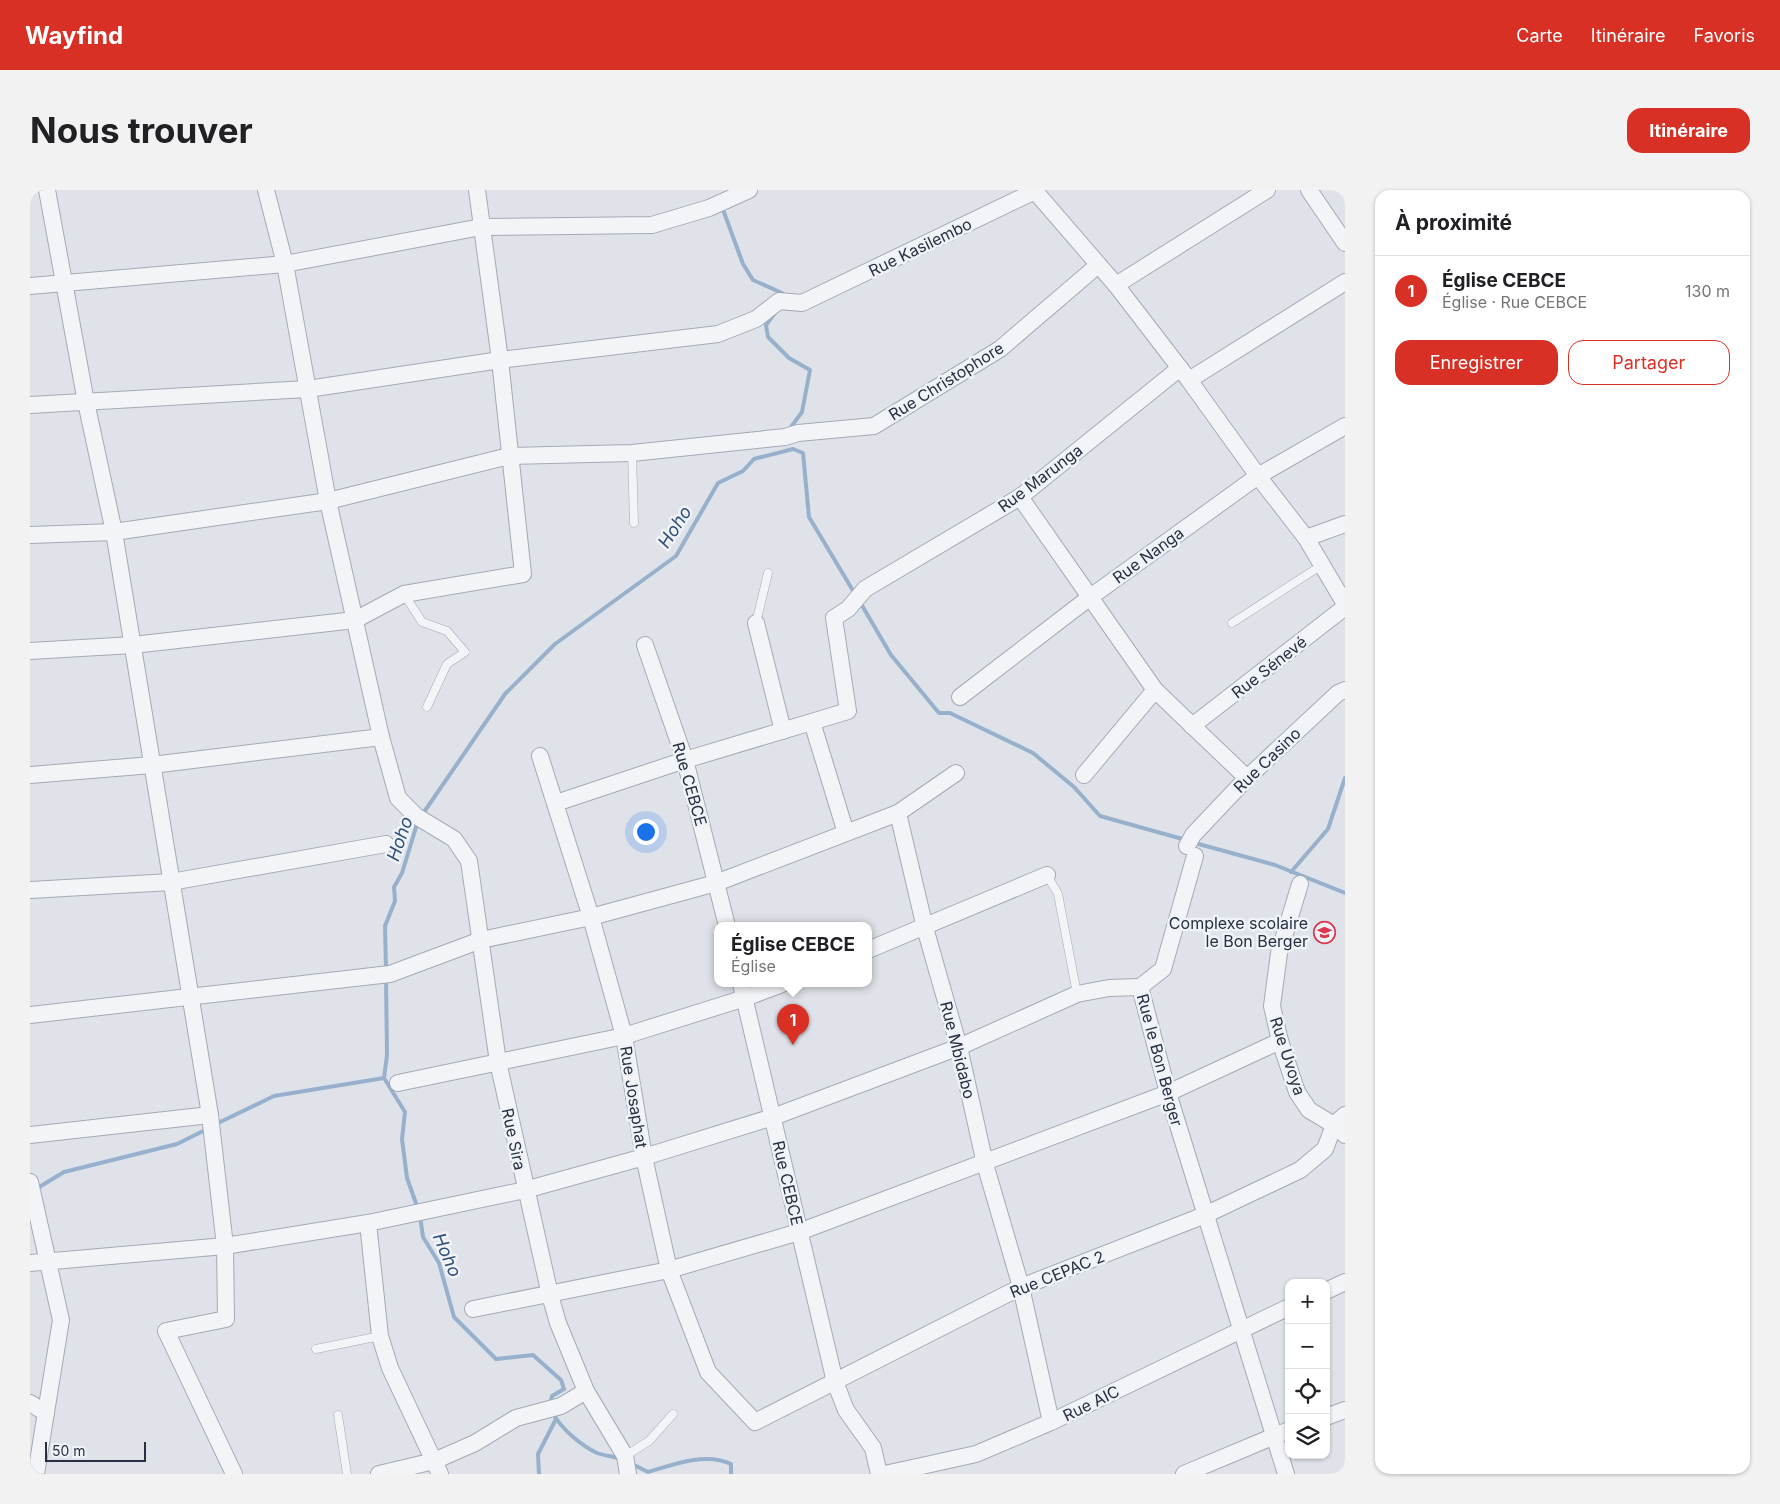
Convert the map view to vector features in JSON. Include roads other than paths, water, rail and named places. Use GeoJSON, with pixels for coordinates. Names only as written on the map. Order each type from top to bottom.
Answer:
{"type":"FeatureCollection","features":[{"type":"Feature","properties":{"kind":"street"},"geometry":{"type":"LineString","coordinates":[[47,190],[86,402],[114,532],[189,998],[210,1115],[225,1246],[226,1319],[166,1331],[234,1474]]}},
{"type":"Feature","properties":{"kind":"street","name":"Rue Sira"},"geometry":{"type":"LineString","coordinates":[[266,190],[285,264],[328,501],[381,737],[398,798],[421,818],[454,839],[469,861],[498,1062],[525,1190],[550,1295],[558,1323],[586,1391],[627,1465]]}},
{"type":"Feature","properties":{"kind":"street"},"geometry":{"type":"LineString","coordinates":[[30,651],[132,645],[355,620],[404,594],[523,574],[500,360],[477,190]]}},
{"type":"Feature","properties":{"kind":"street"},"geometry":{"type":"LineString","coordinates":[[30,286],[66,285],[285,264],[481,226],[652,225],[709,208],[749,190]]}},
{"type":"Feature","properties":{"kind":"street"},"geometry":{"type":"LineString","coordinates":[[1035,190],[1097,266],[1116,285],[1184,374],[1258,476],[1306,538],[1345,605]]}},
{"type":"Feature","properties":{"kind":"street","name":"Rue Kasilembo"},"geometry":{"type":"LineString","coordinates":[[500,360],[718,334],[756,319],[779,301],[802,303],[1035,190]]}},
{"type":"Feature","properties":{"kind":"street"},"geometry":{"type":"LineString","coordinates":[[1116,285],[1267,190]]}},
{"type":"Feature","properties":{"kind":"street"},"geometry":{"type":"LineString","coordinates":[[1309,190],[1345,243]]}},
{"type":"Feature","properties":{"kind":"street","name":"Rue Christophore"},"geometry":{"type":"LineString","coordinates":[[30,535],[114,532],[328,501],[509,456],[632,453],[874,426],[1000,349],[1097,266]]}},
{"type":"Feature","properties":{"kind":"street","name":"Rue Marunga"},"geometry":{"type":"LineString","coordinates":[[812,722],[848,711],[834,618],[848,609],[865,589],[1020,498],[1184,374],[1345,282]]}},
{"type":"Feature","properties":{"kind":"street"},"geometry":{"type":"LineString","coordinates":[[30,405],[308,389],[500,360]]}},
{"type":"Feature","properties":{"kind":"street","name":"Rue Nanga"},"geometry":{"type":"LineString","coordinates":[[960,697],[1089,598],[1258,476],[1345,426]]}},
{"type":"Feature","properties":{"kind":"street"},"geometry":{"type":"LineString","coordinates":[[1020,498],[1155,690],[1247,778]]}},
{"type":"Feature","properties":{"kind":"street"},"geometry":{"type":"LineString","coordinates":[[1306,538],[1345,524]]}},
{"type":"Feature","properties":{"kind":"street","name":"Rue Sénevé"},"geometry":{"type":"LineString","coordinates":[[1192,726],[1345,605]]}},
{"type":"Feature","properties":{"kind":"street"},"geometry":{"type":"LineString","coordinates":[[756,623],[783,731]]}},
{"type":"Feature","properties":{"kind":"street","name":"Rue CEBCE"},"geometry":{"type":"LineString","coordinates":[[645,645],[685,760],[726,922]]}},
{"type":"Feature","properties":{"kind":"street"},"geometry":{"type":"LineString","coordinates":[[1084,775],[1155,690]]}},
{"type":"Feature","properties":{"kind":"street","name":"Rue Casino"},"geometry":{"type":"LineString","coordinates":[[1192,846],[1247,778],[1338,693],[1345,690]]}},
{"type":"Feature","properties":{"kind":"street"},"geometry":{"type":"LineString","coordinates":[[556,803],[685,760],[812,722],[846,833]]}},
{"type":"Feature","properties":{"kind":"street"},"geometry":{"type":"LineString","coordinates":[[30,775],[152,766],[381,737]]}},
{"type":"Feature","properties":{"kind":"street","name":"Rue Josaphat"},"geometry":{"type":"LineString","coordinates":[[540,756],[591,918],[624,1036],[644,1157],[669,1270],[708,1372],[754,1422]]}},
{"type":"Feature","properties":{"kind":"street"},"geometry":{"type":"LineString","coordinates":[[30,1015],[386,974],[481,940],[591,918],[716,883],[898,813],[956,774]]}},
{"type":"Feature","properties":{"kind":"street","name":"Rue Mbidabo"},"geometry":{"type":"LineString","coordinates":[[898,813],[925,928],[959,1047],[985,1164],[1021,1287],[1051,1422]]}},
{"type":"Feature","properties":{"kind":"street"},"geometry":{"type":"LineString","coordinates":[[30,890],[171,882],[386,844]]}},
{"type":"Feature","properties":{"kind":"street","name":"Rue le Bon Berger"},"geometry":{"type":"LineString","coordinates":[[1192,846],[1163,969],[1140,987],[1168,1093],[1204,1215],[1242,1328],[1282,1433],[1286,1474]]}},
{"type":"Feature","properties":{"kind":"street"},"geometry":{"type":"LineString","coordinates":[[872,948],[925,928],[1047,875]]}},
{"type":"Feature","properties":{"kind":"street","name":"Rue Uvoya"},"geometry":{"type":"LineString","coordinates":[[1300,884],[1279,952],[1272,1006],[1280,1041],[1297,1092],[1309,1110],[1341,1125]]}},
{"type":"Feature","properties":{"kind":"street"},"geometry":{"type":"LineString","coordinates":[[398,1083],[624,1036],[743,991],[765,987]]}},
{"type":"Feature","properties":{"kind":"street"},"geometry":{"type":"LineString","coordinates":[[30,1264],[47,1260],[225,1246],[368,1223],[525,1190],[644,1157],[773,1117],[959,1047],[1077,994],[1109,988],[1140,987]]}},
{"type":"Feature","properties":{"kind":"street","name":"Rue CEBCE"},"geometry":{"type":"LineString","coordinates":[[743,991],[836,1382],[846,1410],[873,1448],[878,1474]]}},
{"type":"Feature","properties":{"kind":"street"},"geometry":{"type":"LineString","coordinates":[[473,1309],[669,1270],[800,1232],[985,1164],[1168,1093],[1280,1041]]}},
{"type":"Feature","properties":{"kind":"street"},"geometry":{"type":"LineString","coordinates":[[30,1134],[210,1115]]}},
{"type":"Feature","properties":{"kind":"street","name":"Rue CEPAC 2"},"geometry":{"type":"LineString","coordinates":[[754,1422],[1021,1287],[1204,1215],[1300,1170],[1325,1149],[1341,1125]]}},
{"type":"Feature","properties":{"kind":"street"},"geometry":{"type":"LineString","coordinates":[[30,1182],[61,1320],[36,1474]]}},
{"type":"Feature","properties":{"kind":"street"},"geometry":{"type":"LineString","coordinates":[[368,1223],[380,1336],[390,1368],[437,1468]]}},
{"type":"Feature","properties":{"kind":"street"},"geometry":{"type":"LineString","coordinates":[[1330,1289],[1345,1282]]}},
{"type":"Feature","properties":{"kind":"street","name":"Rue AIC"},"geometry":{"type":"LineString","coordinates":[[885,1474],[976,1454],[1051,1422],[1285,1309]]}},
{"type":"Feature","properties":{"kind":"street"},"geometry":{"type":"LineString","coordinates":[[378,1474],[437,1468],[516,1418],[561,1406],[586,1391]]}},
{"type":"Feature","properties":{"kind":"street"},"geometry":{"type":"LineString","coordinates":[[30,1403],[46,1413]]}},
{"type":"Feature","properties":{"kind":"street"},"geometry":{"type":"LineString","coordinates":[[1330,1416],[1345,1410]]}},
{"type":"Feature","properties":{"kind":"street"},"geometry":{"type":"LineString","coordinates":[[1184,1474],[1282,1433]]}},
{"type":"Feature","properties":{"kind":"lane"},"geometry":{"type":"LineString","coordinates":[[632,453],[634,523]]}},
{"type":"Feature","properties":{"kind":"lane"},"geometry":{"type":"LineString","coordinates":[[1232,623],[1322,565]]}},
{"type":"Feature","properties":{"kind":"lane"},"geometry":{"type":"LineString","coordinates":[[756,623],[768,572]]}},
{"type":"Feature","properties":{"kind":"lane"},"geometry":{"type":"LineString","coordinates":[[404,594],[422,622],[447,631],[465,652],[447,664],[427,707]]}},
{"type":"Feature","properties":{"kind":"lane"},"geometry":{"type":"LineString","coordinates":[[1047,875],[1058,894],[1077,994]]}},
{"type":"Feature","properties":{"kind":"lane"},"geometry":{"type":"LineString","coordinates":[[316,1349],[380,1336]]}},
{"type":"Feature","properties":{"kind":"lane"},"geometry":{"type":"LineString","coordinates":[[627,1465],[673,1414]]}},
{"type":"Feature","properties":{"kind":"lane"},"geometry":{"type":"LineString","coordinates":[[338,1415],[347,1474]]}},
{"type":"Feature","properties":{"kind":"waterway","name":"Hoho"},"geometry":{"type":"LineString","coordinates":[[722,207],[743,264],[753,280],[782,293],[783,297]]}},
{"type":"Feature","properties":{"kind":"waterway","name":"Hoho"},"geometry":{"type":"LineString","coordinates":[[775,313],[766,325],[768,337],[789,358],[810,370],[802,412],[791,427],[791,430]]}},
{"type":"Feature","properties":{"kind":"waterway"},"geometry":{"type":"LineString","coordinates":[[793,449],[803,453],[809,517],[855,594]]}},
{"type":"Feature","properties":{"kind":"waterway","name":"Hoho"},"geometry":{"type":"LineString","coordinates":[[422,815],[505,694],[555,644],[676,556],[718,483],[743,471],[754,459],[793,449]]}},
{"type":"Feature","properties":{"kind":"waterway"},"geometry":{"type":"LineString","coordinates":[[860,602],[891,655],[939,713],[950,713],[1033,753],[1074,787],[1100,816],[1186,840]]}},
{"type":"Feature","properties":{"kind":"waterway"},"geometry":{"type":"LineString","coordinates":[[1291,872],[1328,829],[1345,778]]}},
{"type":"Feature","properties":{"kind":"waterway","name":"Hoho"},"geometry":{"type":"LineString","coordinates":[[386,970],[385,926],[395,901],[394,887],[402,873],[418,821]]}},
{"type":"Feature","properties":{"kind":"waterway"},"geometry":{"type":"LineString","coordinates":[[1195,843],[1275,865],[1345,893]]}},
{"type":"Feature","properties":{"kind":"waterway","name":"Hoho"},"geometry":{"type":"LineString","coordinates":[[386,979],[387,1055],[384,1078],[405,1112],[402,1139],[407,1178],[418,1209]]}},
{"type":"Feature","properties":{"kind":"waterway"},"geometry":{"type":"LineString","coordinates":[[216,1124],[274,1096],[384,1078]]}},
{"type":"Feature","properties":{"kind":"waterway"},"geometry":{"type":"LineString","coordinates":[[36,1189],[64,1172],[177,1144],[207,1129]]}},
{"type":"Feature","properties":{"kind":"waterway","name":"Hoho"},"geometry":{"type":"LineString","coordinates":[[420,1216],[423,1237],[439,1263],[454,1317],[496,1359],[533,1355],[561,1380],[564,1389],[552,1396],[550,1404]]}},
{"type":"Feature","properties":{"kind":"waterway","name":"Hoho"},"geometry":{"type":"LineString","coordinates":[[553,1413],[566,1430],[585,1446],[597,1453],[621,1459]]}},
{"type":"Feature","properties":{"kind":"waterway"},"geometry":{"type":"LineString","coordinates":[[539,1474],[538,1454],[556,1419]]}},
{"type":"Feature","properties":{"kind":"waterway","name":"Hoho"},"geometry":{"type":"LineString","coordinates":[[632,1464],[648,1472],[690,1460],[711,1459],[731,1464],[731,1474]]}},
{"type":"Feature","properties":{"kind":"place","name":"Complexe scolaire le Bon Berger"},"geometry":{"type":"Point","coordinates":[1324,932]}},
{"type":"Feature","properties":{"kind":"place","name":"Église CEBCE"},"geometry":{"type":"Point","coordinates":[793,1045]}}]}
